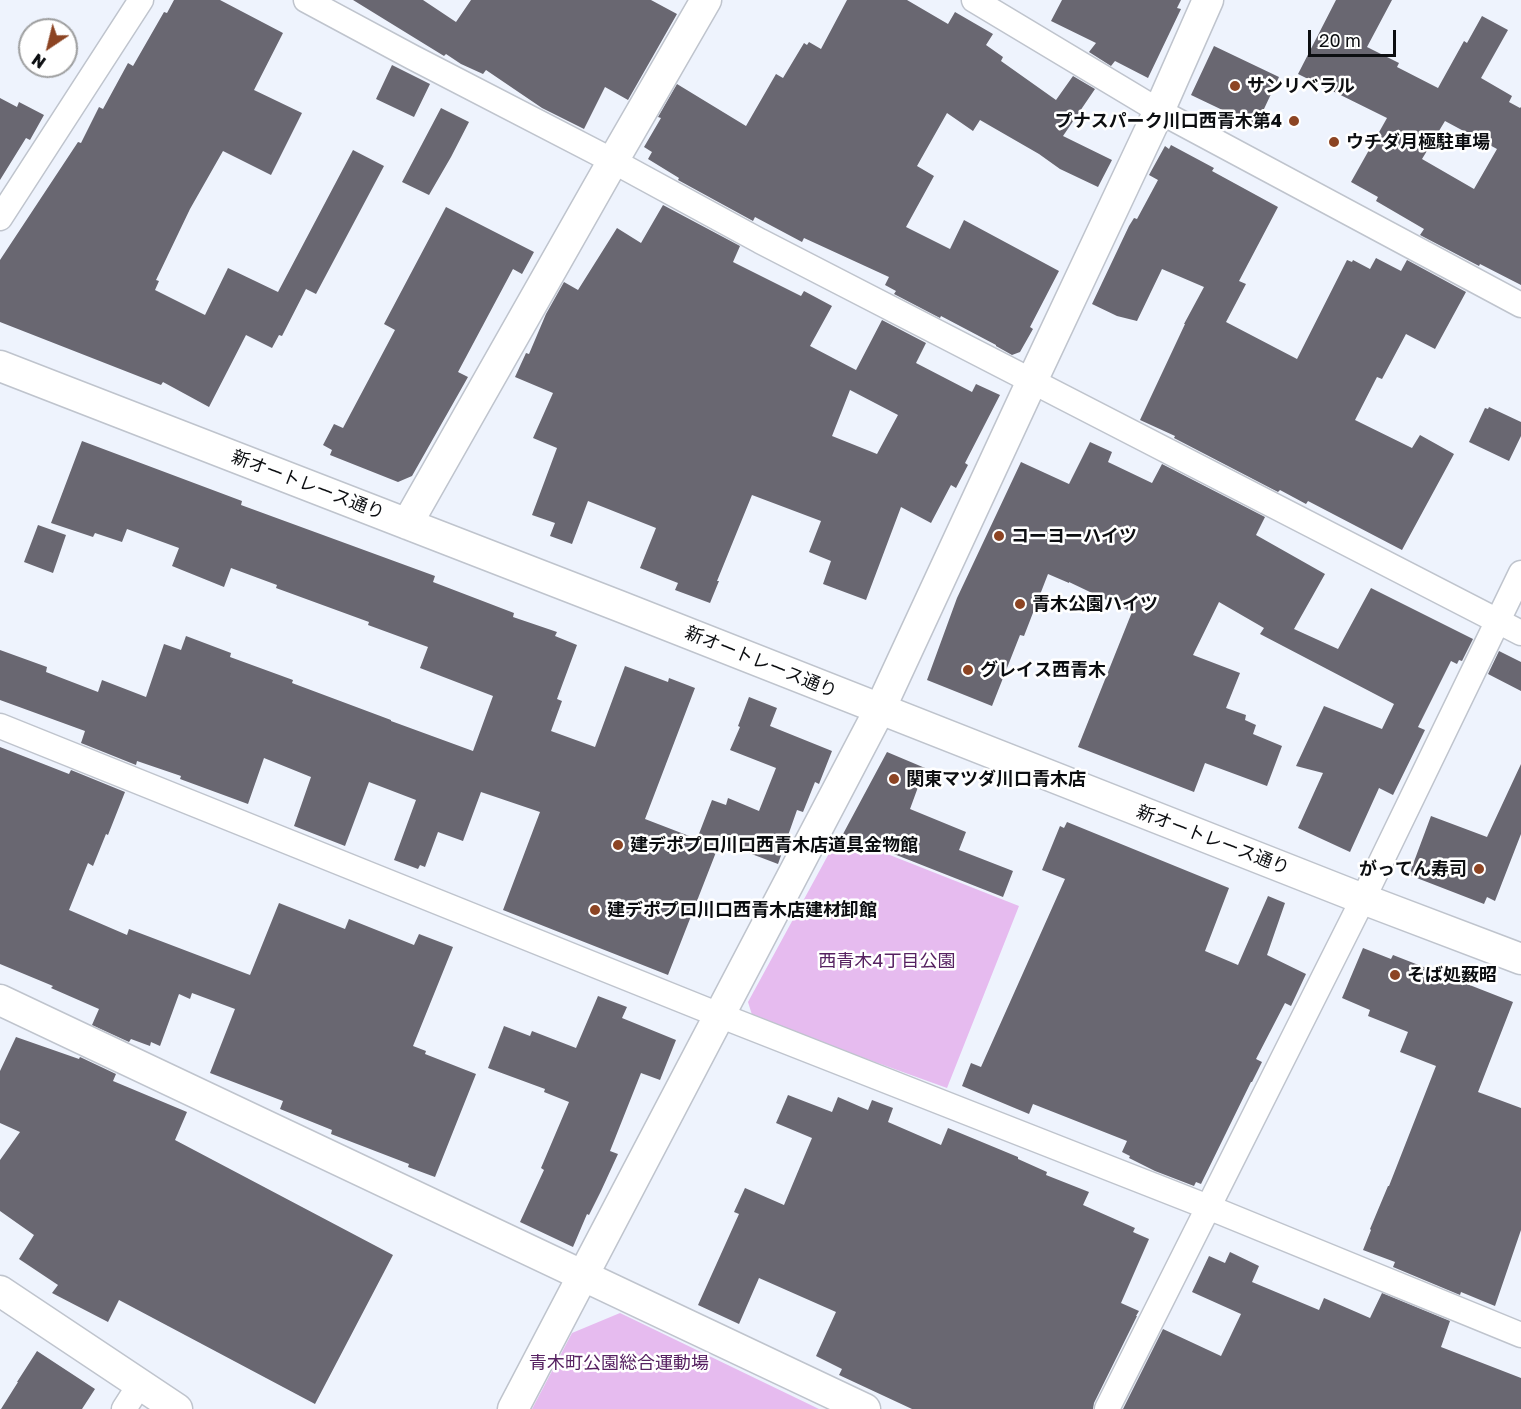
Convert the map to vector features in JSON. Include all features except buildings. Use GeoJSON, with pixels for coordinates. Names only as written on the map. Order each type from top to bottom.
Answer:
{"type":"FeatureCollection","features":[{"type":"Feature","properties":{"kind":"street"},"geometry":{"type":"LineString","coordinates":[[0,218],[141,0]]}},
{"type":"Feature","properties":{"kind":"street"},"geometry":{"type":"LineString","coordinates":[[306,0],[613,160],[760,241],[1521,633]]}},
{"type":"Feature","properties":{"kind":"street"},"geometry":{"type":"LineString","coordinates":[[408,524],[706,0]]}},
{"type":"Feature","properties":{"kind":"street"},"geometry":{"type":"LineString","coordinates":[[974,0],[1159,111],[1521,305]]}},
{"type":"Feature","properties":{"kind":"street"},"geometry":{"type":"LineString","coordinates":[[513,1409],[880,709],[1209,0]]}},
{"type":"Feature","properties":{"kind":"street","name":"新オートレース通り"},"geometry":{"type":"LineString","coordinates":[[0,366],[1521,959]]}},
{"type":"Feature","properties":{"kind":"street"},"geometry":{"type":"LineString","coordinates":[[1107,1409],[1363,899],[1521,573]]}},
{"type":"Feature","properties":{"kind":"street"},"geometry":{"type":"LineString","coordinates":[[0,726],[719,1015],[1208,1207],[1521,1335]]}},
{"type":"Feature","properties":{"kind":"street"},"geometry":{"type":"LineString","coordinates":[[0,1000],[865,1409]]}},
{"type":"Feature","properties":{"kind":"street"},"geometry":{"type":"LineString","coordinates":[[0,1291],[177,1409]]}},
{"type":"Feature","properties":{"kind":"street"},"geometry":{"type":"LineString","coordinates":[[124,1409],[140,1384]]}},
{"type":"Feature","properties":{"kind":"green space","name":"西青木4丁目公園"},"geometry":{"type":"Polygon","coordinates":[[[839,835],[1019,906],[947,1088],[753,1018],[748,1002],[839,835]]]}},
{"type":"Feature","properties":{"kind":"green space","name":"青木町公園総合運動場"},"geometry":{"type":"Polygon","coordinates":[[[620,1313],[819,1409],[532,1409],[572,1333],[620,1313]]]}},
{"type":"Feature","properties":{"kind":"place","name":"サンリベラル"},"geometry":{"type":"Point","coordinates":[1235,86]}},
{"type":"Feature","properties":{"kind":"place","name":"プナスパーク川口西青木第4"},"geometry":{"type":"Point","coordinates":[1294,121]}},
{"type":"Feature","properties":{"kind":"place","name":"ウチダ月極駐車場"},"geometry":{"type":"Point","coordinates":[1334,142]}},
{"type":"Feature","properties":{"kind":"place","name":"コーヨーハイツ"},"geometry":{"type":"Point","coordinates":[999,536]}},
{"type":"Feature","properties":{"kind":"place","name":"青木公園ハイツ"},"geometry":{"type":"Point","coordinates":[1020,604]}},
{"type":"Feature","properties":{"kind":"place","name":"グレイス西青木"},"geometry":{"type":"Point","coordinates":[968,670]}},
{"type":"Feature","properties":{"kind":"place","name":"関東マツダ川口青木店"},"geometry":{"type":"Point","coordinates":[894,779]}},
{"type":"Feature","properties":{"kind":"place","name":"建デポプロ川口西青木店道具金物館"},"geometry":{"type":"Point","coordinates":[618,845]}},
{"type":"Feature","properties":{"kind":"place","name":"がってん寿司"},"geometry":{"type":"Point","coordinates":[1479,869]}},
{"type":"Feature","properties":{"kind":"place","name":"建デポプロ川口西青木店建材卸館"},"geometry":{"type":"Point","coordinates":[595,910]}},
{"type":"Feature","properties":{"kind":"place","name":"そば処薮昭"},"geometry":{"type":"Point","coordinates":[1395,975]}}]}
